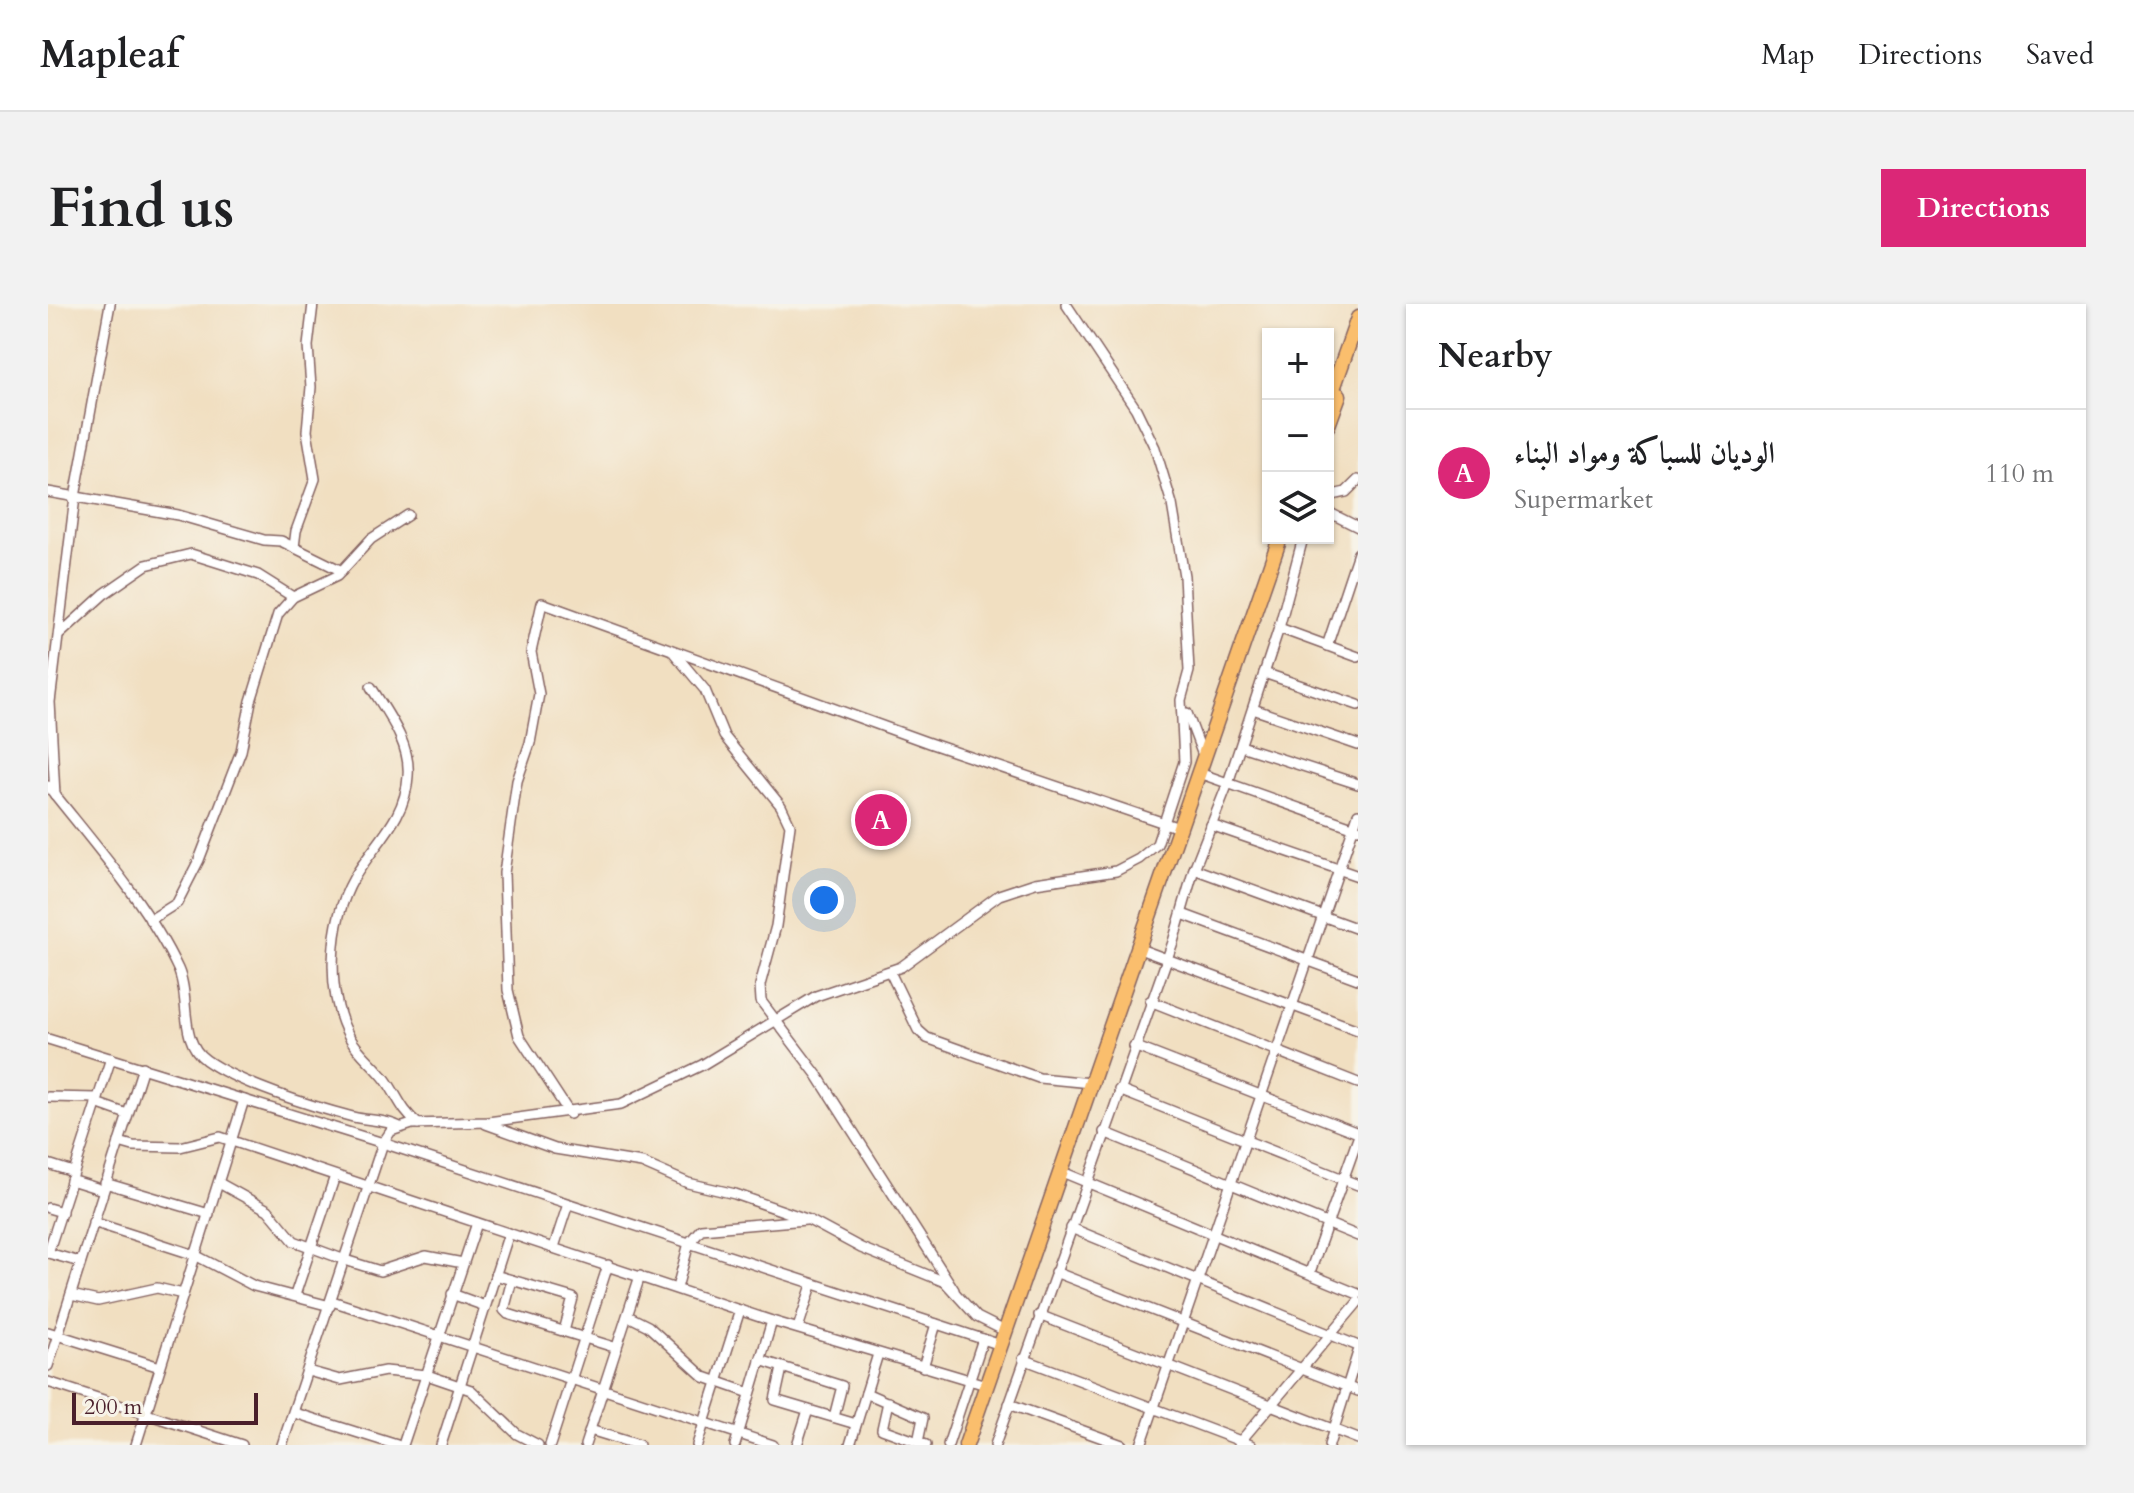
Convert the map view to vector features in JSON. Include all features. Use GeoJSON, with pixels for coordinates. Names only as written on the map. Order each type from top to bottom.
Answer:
{"type":"FeatureCollection","features":[{"type":"Feature","properties":{"kind":"highway"},"geometry":{"type":"LineString","coordinates":[[1329,400],[1358,318]]}},
{"type":"Feature","properties":{"kind":"highway"},"geometry":{"type":"LineString","coordinates":[[1334,408],[1358,340]]}},
{"type":"Feature","properties":{"kind":"highway"},"geometry":{"type":"LineString","coordinates":[[966,1445],[1091,1083],[1172,826],[1202,774],[1204,758],[1278,544]]}},
{"type":"Feature","properties":{"kind":"highway"},"geometry":{"type":"LineString","coordinates":[[974,1445],[1145,951],[1202,774],[1286,544]]}},
{"type":"Feature","properties":{"kind":"street"},"geometry":{"type":"LineString","coordinates":[[55,795],[49,715],[75,497],[110,304]]}},
{"type":"Feature","properties":{"kind":"street"},"geometry":{"type":"LineString","coordinates":[[294,547],[315,479],[307,431],[311,387],[308,346],[313,304]]}},
{"type":"Feature","properties":{"kind":"street"},"geometry":{"type":"LineString","coordinates":[[282,1445],[388,1134],[400,1127],[418,1124],[570,1114],[621,1104],[702,1065],[816,996],[890,972],[910,961],[999,895],[1026,885],[1116,871],[1132,864],[1157,844],[1172,826],[1184,762],[1181,706],[1189,671],[1184,576],[1165,473],[1136,409],[1066,304]]}},
{"type":"Feature","properties":{"kind":"street"},"geometry":{"type":"LineString","coordinates":[[1334,495],[1346,492],[1358,480]]}},
{"type":"Feature","properties":{"kind":"street"},"geometry":{"type":"LineString","coordinates":[[48,492],[178,515],[294,547],[342,571]]}},
{"type":"Feature","properties":{"kind":"street"},"geometry":{"type":"LineString","coordinates":[[150,920],[177,903],[199,860],[241,751],[251,701],[274,624],[293,597],[342,571],[371,539],[408,515]]}},
{"type":"Feature","properties":{"kind":"street"},"geometry":{"type":"LineString","coordinates":[[1334,515],[1358,527]]}},
{"type":"Feature","properties":{"kind":"street"},"geometry":{"type":"LineString","coordinates":[[995,1445],[1167,958],[1194,869],[1241,746],[1279,628],[1301,544]]}},
{"type":"Feature","properties":{"kind":"street"},"geometry":{"type":"LineString","coordinates":[[1327,646],[1358,553]]}},
{"type":"Feature","properties":{"kind":"street"},"geometry":{"type":"LineString","coordinates":[[60,634],[104,594],[146,565],[191,554],[258,575],[293,597]]}},
{"type":"Feature","properties":{"kind":"street"},"geometry":{"type":"LineString","coordinates":[[570,1114],[519,1036],[508,990],[504,873],[517,781],[530,743],[539,694],[531,652],[542,603],[1172,826]]}},
{"type":"Feature","properties":{"kind":"street"},"geometry":{"type":"LineString","coordinates":[[1279,628],[1358,657]]}},
{"type":"Feature","properties":{"kind":"street"},"geometry":{"type":"LineString","coordinates":[[672,651],[700,683],[724,736],[781,806],[790,825],[776,926],[760,985],[761,1001],[826,1088],[954,1290],[977,1317],[1003,1338]]}},
{"type":"Feature","properties":{"kind":"street"},"geometry":{"type":"LineString","coordinates":[[1264,673],[1358,705]]}},
{"type":"Feature","properties":{"kind":"street"},"geometry":{"type":"LineString","coordinates":[[371,687],[397,730],[409,776],[389,832],[354,879],[347,895],[334,946],[335,981],[350,1039],[387,1081],[403,1112],[418,1124]]}},
{"type":"Feature","properties":{"kind":"street"},"geometry":{"type":"LineString","coordinates":[[1185,689],[1189,722],[1204,758]]}},
{"type":"Feature","properties":{"kind":"street"},"geometry":{"type":"LineString","coordinates":[[1253,709],[1358,745]]}},
{"type":"Feature","properties":{"kind":"street"},"geometry":{"type":"LineString","coordinates":[[1241,746],[1358,784]]}},
{"type":"Feature","properties":{"kind":"street"},"geometry":{"type":"LineString","coordinates":[[1202,774],[1356,829]]}},
{"type":"Feature","properties":{"kind":"street"},"geometry":{"type":"LineString","coordinates":[[48,786],[150,920],[180,973],[187,1001],[189,1034],[200,1055],[218,1067],[298,1101],[400,1127]]}},
{"type":"Feature","properties":{"kind":"street"},"geometry":{"type":"LineString","coordinates":[[1141,1445],[1181,1321],[1356,829],[1358,814]]}},
{"type":"Feature","properties":{"kind":"street"},"geometry":{"type":"LineString","coordinates":[[1211,825],[1358,876]]}},
{"type":"Feature","properties":{"kind":"street"},"geometry":{"type":"LineString","coordinates":[[1194,869],[1358,929]]}},
{"type":"Feature","properties":{"kind":"street"},"geometry":{"type":"LineString","coordinates":[[1182,914],[1358,979]]}},
{"type":"Feature","properties":{"kind":"street"},"geometry":{"type":"LineString","coordinates":[[1145,951],[1358,1030]]}},
{"type":"Feature","properties":{"kind":"street"},"geometry":{"type":"LineString","coordinates":[[890,972],[918,1030],[927,1038],[1039,1078],[1091,1083]]}},
{"type":"Feature","properties":{"kind":"street"},"geometry":{"type":"LineString","coordinates":[[1150,1001],[1358,1083]]}},
{"type":"Feature","properties":{"kind":"street"},"geometry":{"type":"LineString","coordinates":[[48,1039],[383,1143],[983,1339],[1003,1338]]}},
{"type":"Feature","properties":{"kind":"street"},"geometry":{"type":"LineString","coordinates":[[1134,1046],[1358,1136],[1310,1272]]}},
{"type":"Feature","properties":{"kind":"street"},"geometry":{"type":"LineString","coordinates":[[80,1262],[48,1253],[111,1058]]}},
{"type":"Feature","properties":{"kind":"street"},"geometry":{"type":"LineString","coordinates":[[48,1366],[53,1334],[71,1295],[143,1067]]}},
{"type":"Feature","properties":{"kind":"street"},"geometry":{"type":"LineString","coordinates":[[1119,1090],[1358,1185]]}},
{"type":"Feature","properties":{"kind":"street"},"geometry":{"type":"LineString","coordinates":[[48,1097],[97,1101],[127,1114]]}},
{"type":"Feature","properties":{"kind":"street"},"geometry":{"type":"LineString","coordinates":[[136,1445],[244,1100]]}},
{"type":"Feature","properties":{"kind":"street"},"geometry":{"type":"LineString","coordinates":[[483,1122],[555,1149],[642,1163],[688,1183],[735,1194],[809,1220],[861,1248],[936,1277],[954,1290]]}},
{"type":"Feature","properties":{"kind":"street"},"geometry":{"type":"LineString","coordinates":[[1104,1132],[1358,1236]]}},
{"type":"Feature","properties":{"kind":"street"},"geometry":{"type":"LineString","coordinates":[[119,1142],[133,1146],[180,1147],[209,1137],[231,1141],[772,1321],[986,1385]]}},
{"type":"Feature","properties":{"kind":"street"},"geometry":{"type":"LineString","coordinates":[[48,1164],[104,1186],[209,1214]]}},
{"type":"Feature","properties":{"kind":"street"},"geometry":{"type":"LineString","coordinates":[[1067,1174],[1358,1294]]}},
{"type":"Feature","properties":{"kind":"street"},"geometry":{"type":"LineString","coordinates":[[295,1295],[335,1176]]}},
{"type":"Feature","properties":{"kind":"street"},"geometry":{"type":"LineString","coordinates":[[219,1183],[237,1190],[268,1210],[289,1238],[311,1249],[380,1271],[426,1256],[463,1263]]}},
{"type":"Feature","properties":{"kind":"street"},"geometry":{"type":"LineString","coordinates":[[554,1247],[568,1204]]}},
{"type":"Feature","properties":{"kind":"street"},"geometry":{"type":"LineString","coordinates":[[48,1208],[62,1212]]}},
{"type":"Feature","properties":{"kind":"street"},"geometry":{"type":"LineString","coordinates":[[677,1288],[689,1243],[703,1228],[809,1220]]}},
{"type":"Feature","properties":{"kind":"street"},"geometry":{"type":"LineString","coordinates":[[93,1222],[195,1255],[254,1286],[331,1303],[439,1335],[704,1423],[736,1440],[773,1445]]}},
{"type":"Feature","properties":{"kind":"street"},"geometry":{"type":"LineString","coordinates":[[403,1445],[477,1223]]}},
{"type":"Feature","properties":{"kind":"street"},"geometry":{"type":"LineString","coordinates":[[1071,1228],[1358,1349],[1329,1445]]}},
{"type":"Feature","properties":{"kind":"street"},"geometry":{"type":"LineString","coordinates":[[441,1445],[509,1233]]}},
{"type":"Feature","properties":{"kind":"street"},"geometry":{"type":"LineString","coordinates":[[550,1445],[608,1265]]}},
{"type":"Feature","properties":{"kind":"street"},"geometry":{"type":"LineString","coordinates":[[1055,1272],[1358,1391]]}},
{"type":"Feature","properties":{"kind":"street"},"geometry":{"type":"LineString","coordinates":[[495,1275],[573,1298],[564,1331]]}},
{"type":"Feature","properties":{"kind":"street"},"geometry":{"type":"LineString","coordinates":[[585,1445],[640,1276]]}},
{"type":"Feature","properties":{"kind":"street"},"geometry":{"type":"LineString","coordinates":[[512,1280],[506,1313],[617,1348]]}},
{"type":"Feature","properties":{"kind":"street"},"geometry":{"type":"LineString","coordinates":[[798,1328],[812,1285]]}},
{"type":"Feature","properties":{"kind":"street"},"geometry":{"type":"LineString","coordinates":[[71,1295],[98,1301],[157,1288],[183,1294]]}},
{"type":"Feature","properties":{"kind":"street"},"geometry":{"type":"LineString","coordinates":[[452,1294],[485,1306]]}},
{"type":"Feature","properties":{"kind":"street"},"geometry":{"type":"LineString","coordinates":[[1239,1443],[1358,1302]]}},
{"type":"Feature","properties":{"kind":"street"},"geometry":{"type":"LineString","coordinates":[[697,1445],[740,1310]]}},
{"type":"Feature","properties":{"kind":"street"},"geometry":{"type":"LineString","coordinates":[[1039,1315],[1358,1439]]}},
{"type":"Feature","properties":{"kind":"street"},"geometry":{"type":"LineString","coordinates":[[628,1316],[648,1326],[701,1375],[750,1393]]}},
{"type":"Feature","properties":{"kind":"street"},"geometry":{"type":"LineString","coordinates":[[736,1440],[772,1321]]}},
{"type":"Feature","properties":{"kind":"street"},"geometry":{"type":"LineString","coordinates":[[923,1367],[936,1324]]}},
{"type":"Feature","properties":{"kind":"street"},"geometry":{"type":"LineString","coordinates":[[53,1334],[160,1367]]}},
{"type":"Feature","properties":{"kind":"street"},"geometry":{"type":"LineString","coordinates":[[948,1445],[983,1339]]}},
{"type":"Feature","properties":{"kind":"street"},"geometry":{"type":"LineString","coordinates":[[850,1445],[878,1354]]}},
{"type":"Feature","properties":{"kind":"street"},"geometry":{"type":"LineString","coordinates":[[1023,1359],[1251,1445]]}},
{"type":"Feature","properties":{"kind":"street"},"geometry":{"type":"LineString","coordinates":[[760,1360],[842,1386],[834,1417]]}},
{"type":"Feature","properties":{"kind":"street"},"geometry":{"type":"LineString","coordinates":[[782,1368],[774,1399],[856,1424]]}},
{"type":"Feature","properties":{"kind":"street"},"geometry":{"type":"LineString","coordinates":[[308,1371],[340,1380],[385,1371],[427,1375],[475,1393],[517,1434],[538,1445]]}},
{"type":"Feature","properties":{"kind":"street"},"geometry":{"type":"LineString","coordinates":[[48,1382],[242,1445]]}},
{"type":"Feature","properties":{"kind":"street"},"geometry":{"type":"LineString","coordinates":[[866,1393],[888,1402],[923,1418],[922,1444],[881,1429],[888,1402]]}},
{"type":"Feature","properties":{"kind":"street"},"geometry":{"type":"LineString","coordinates":[[1009,1404],[1122,1445]]}},
{"type":"Feature","properties":{"kind":"street"},"geometry":{"type":"LineString","coordinates":[[797,1445],[808,1410]]}},
{"type":"Feature","properties":{"kind":"street"},"geometry":{"type":"LineString","coordinates":[[295,1413],[397,1445]]}},
{"type":"Feature","properties":{"kind":"street"},"geometry":{"type":"LineString","coordinates":[[590,1430],[611,1441],[639,1445]]}},
{"type":"Feature","properties":{"kind":"street"},"geometry":{"type":"LineString","coordinates":[[354,1445],[358,1432]]}},
{"type":"Feature","properties":{"kind":"place","name":"الوديان للسباكة ومواد البناء"},"geometry":{"type":"Point","coordinates":[881,820]}}]}
